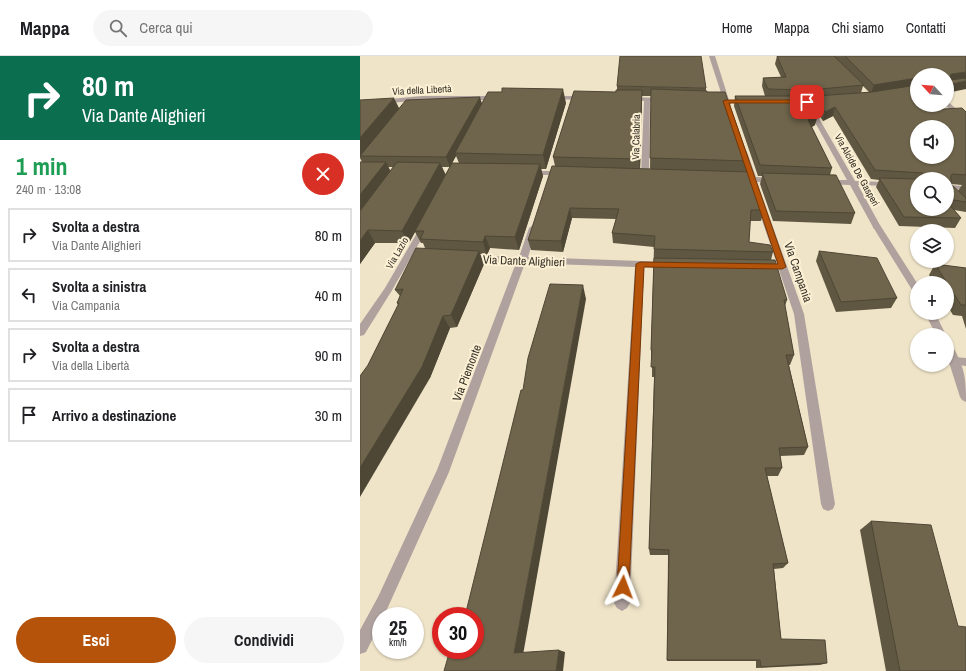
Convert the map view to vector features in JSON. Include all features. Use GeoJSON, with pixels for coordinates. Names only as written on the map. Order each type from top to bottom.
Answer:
{"type":"FeatureCollection","features":[{"type":"Feature","properties":{"kind":"street"},"geometry":{"type":"LineString","coordinates":[[712,56],[731,115]]}},
{"type":"Feature","properties":{"kind":"street","name":"Via della Libertà"},"geometry":{"type":"LineString","coordinates":[[360,104],[491,101],[507,98]]}},
{"type":"Feature","properties":{"kind":"street"},"geometry":{"type":"LineString","coordinates":[[543,98],[571,102],[594,98]]}},
{"type":"Feature","properties":{"kind":"street"},"geometry":{"type":"LineString","coordinates":[[617,99],[671,100]]}},
{"type":"Feature","properties":{"kind":"street","name":"Via Calabria"},"geometry":{"type":"LineString","coordinates":[[645,175],[647,100]]}},
{"type":"Feature","properties":{"kind":"street"},"geometry":{"type":"LineString","coordinates":[[710,101],[758,102]]}},
{"type":"Feature","properties":{"kind":"street","name":"Via Alcide De Gasperi"},"geometry":{"type":"LineString","coordinates":[[811,101],[877,227],[898,264],[910,281]]}},
{"type":"Feature","properties":{"kind":"street"},"geometry":{"type":"LineString","coordinates":[[954,109],[966,121]]}},
{"type":"Feature","properties":{"kind":"street"},"geometry":{"type":"LineString","coordinates":[[958,113],[966,112]]}},
{"type":"Feature","properties":{"kind":"street","name":"Via Campania"},"geometry":{"type":"LineString","coordinates":[[741,144],[778,267],[799,314],[828,504]]}},
{"type":"Feature","properties":{"kind":"street"},"geometry":{"type":"LineString","coordinates":[[521,172],[552,169],[574,173]]}},
{"type":"Feature","properties":{"kind":"street"},"geometry":{"type":"LineString","coordinates":[[546,188],[552,169]]}},
{"type":"Feature","properties":{"kind":"street"},"geometry":{"type":"LineString","coordinates":[[730,179],[781,181]]}},
{"type":"Feature","properties":{"kind":"street"},"geometry":{"type":"LineString","coordinates":[[816,182],[910,185]]}},
{"type":"Feature","properties":{"kind":"street"},"geometry":{"type":"LineString","coordinates":[[954,187],[966,188]]}},
{"type":"Feature","properties":{"kind":"street","name":"Via Piemonte"},"geometry":{"type":"LineString","coordinates":[[360,646],[383,602],[443,472],[537,217]]}},
{"type":"Feature","properties":{"kind":"street","name":"Via Lazio"},"geometry":{"type":"LineString","coordinates":[[360,332],[413,255],[427,220]]}},
{"type":"Feature","properties":{"kind":"street","name":"Via Dante Alighieri"},"geometry":{"type":"LineString","coordinates":[[454,258],[679,265]]}},
{"type":"Feature","properties":{"kind":"street"},"geometry":{"type":"LineString","coordinates":[[622,603],[640,264]]}},
{"type":"Feature","properties":{"kind":"street"},"geometry":{"type":"LineString","coordinates":[[954,354],[961,362],[966,397]]}},
{"type":"Feature","properties":{"kind":"building"},"geometry":{"type":"Polygon","coordinates":[[[620,56],[701,56],[706,88],[617,86],[620,56]]]}},
{"type":"Feature","properties":{"kind":"building"},"geometry":{"type":"Polygon","coordinates":[[[777,56],[834,56],[864,85],[809,90],[768,89],[763,78],[786,77],[777,56]]]}},
{"type":"Feature","properties":{"kind":"building"},"geometry":{"type":"Polygon","coordinates":[[[845,56],[966,56],[966,72],[954,74],[954,68],[910,68],[910,79],[874,85],[845,56]]]}},
{"type":"Feature","properties":{"kind":"building"},"geometry":{"type":"Polygon","coordinates":[[[966,78],[966,81],[954,84],[954,80],[966,78]]]}},
{"type":"Feature","properties":{"kind":"building"},"geometry":{"type":"Polygon","coordinates":[[[910,86],[910,112],[954,112],[954,108],[962,108],[966,112],[966,175],[954,174],[954,172],[910,172],[875,170],[835,107],[825,112],[816,96],[872,92],[910,86]]]}},
{"type":"Feature","properties":{"kind":"building"},"geometry":{"type":"Polygon","coordinates":[[[502,88],[563,89],[543,155],[455,153],[488,92],[502,92],[502,88]]]}},
{"type":"Feature","properties":{"kind":"building"},"geometry":{"type":"Polygon","coordinates":[[[651,89],[725,92],[749,161],[650,158],[651,89]]]}},
{"type":"Feature","properties":{"kind":"building"},"geometry":{"type":"Polygon","coordinates":[[[616,90],[642,90],[639,159],[553,157],[574,91],[616,92],[616,90]]]}},
{"type":"Feature","properties":{"kind":"building"},"geometry":{"type":"Polygon","coordinates":[[[735,96],[806,96],[818,115],[808,120],[832,168],[760,165],[735,96]]]}},
{"type":"Feature","properties":{"kind":"building"},"geometry":{"type":"Polygon","coordinates":[[[480,97],[446,157],[360,156],[406,100],[480,97]]]}},
{"type":"Feature","properties":{"kind":"building"},"geometry":{"type":"Polygon","coordinates":[[[394,98],[360,138],[360,100],[394,98]]]}},
{"type":"Feature","properties":{"kind":"building"},"geometry":{"type":"Polygon","coordinates":[[[360,162],[386,162],[360,195],[360,162]]]}},
{"type":"Feature","properties":{"kind":"building"},"geometry":{"type":"Polygon","coordinates":[[[397,162],[440,163],[402,231],[368,230],[360,241],[360,211],[397,162]]]}},
{"type":"Feature","properties":{"kind":"building"},"geometry":{"type":"Polygon","coordinates":[[[452,163],[540,164],[515,237],[485,236],[483,242],[420,239],[424,231],[415,231],[452,163]]]}},
{"type":"Feature","properties":{"kind":"building"},"geometry":{"type":"Polygon","coordinates":[[[552,166],[751,172],[764,210],[751,210],[749,242],[770,245],[773,252],[654,249],[655,236],[612,233],[619,209],[570,208],[561,241],[528,240],[552,166]]]}},
{"type":"Feature","properties":{"kind":"building"},"geometry":{"type":"Polygon","coordinates":[[[762,173],[836,175],[855,213],[776,211],[762,173]]]}},
{"type":"Feature","properties":{"kind":"building"},"geometry":{"type":"Polygon","coordinates":[[[879,178],[910,179],[910,216],[954,216],[954,210],[961,218],[904,217],[879,178]]]}},
{"type":"Feature","properties":{"kind":"building"},"geometry":{"type":"Polygon","coordinates":[[[954,187],[966,198],[966,202],[954,200],[954,187]]]}},
{"type":"Feature","properties":{"kind":"building"},"geometry":{"type":"Polygon","coordinates":[[[416,248],[479,251],[451,315],[443,316],[422,367],[360,468],[360,376],[368,365],[399,303],[397,303],[403,289],[395,290],[416,248]]]}},
{"type":"Feature","properties":{"kind":"building"},"geometry":{"type":"Polygon","coordinates":[[[819,251],[877,258],[897,298],[841,302],[819,251]]]}},
{"type":"Feature","properties":{"kind":"building"},"geometry":{"type":"Polygon","coordinates":[[[654,258],[775,260],[787,300],[784,300],[794,355],[786,355],[808,447],[779,448],[782,468],[765,468],[788,563],[773,564],[781,639],[825,640],[827,663],[761,667],[760,660],[667,660],[669,550],[649,549],[655,367],[651,367],[654,258]]]}},
{"type":"Feature","properties":{"kind":"building"},"geometry":{"type":"Polygon","coordinates":[[[954,266],[966,268],[966,305],[961,305],[954,294],[954,276],[943,276],[938,268],[954,268],[954,266]]]}},
{"type":"Feature","properties":{"kind":"building"},"geometry":{"type":"Polygon","coordinates":[[[550,284],[583,285],[514,653],[559,650],[556,671],[444,671],[447,659],[484,659],[484,607],[467,607],[521,390],[523,390],[528,358],[550,284]]]}},
{"type":"Feature","properties":{"kind":"building"},"geometry":{"type":"Polygon","coordinates":[[[871,521],[931,525],[958,626],[966,627],[966,671],[900,671],[871,521]]]}},
{"type":"Feature","properties":{"kind":"route"},"geometry":{"type":"LineString","coordinates":[[623,587],[640,264],[782,267],[726,101],[807,102]]}}]}
